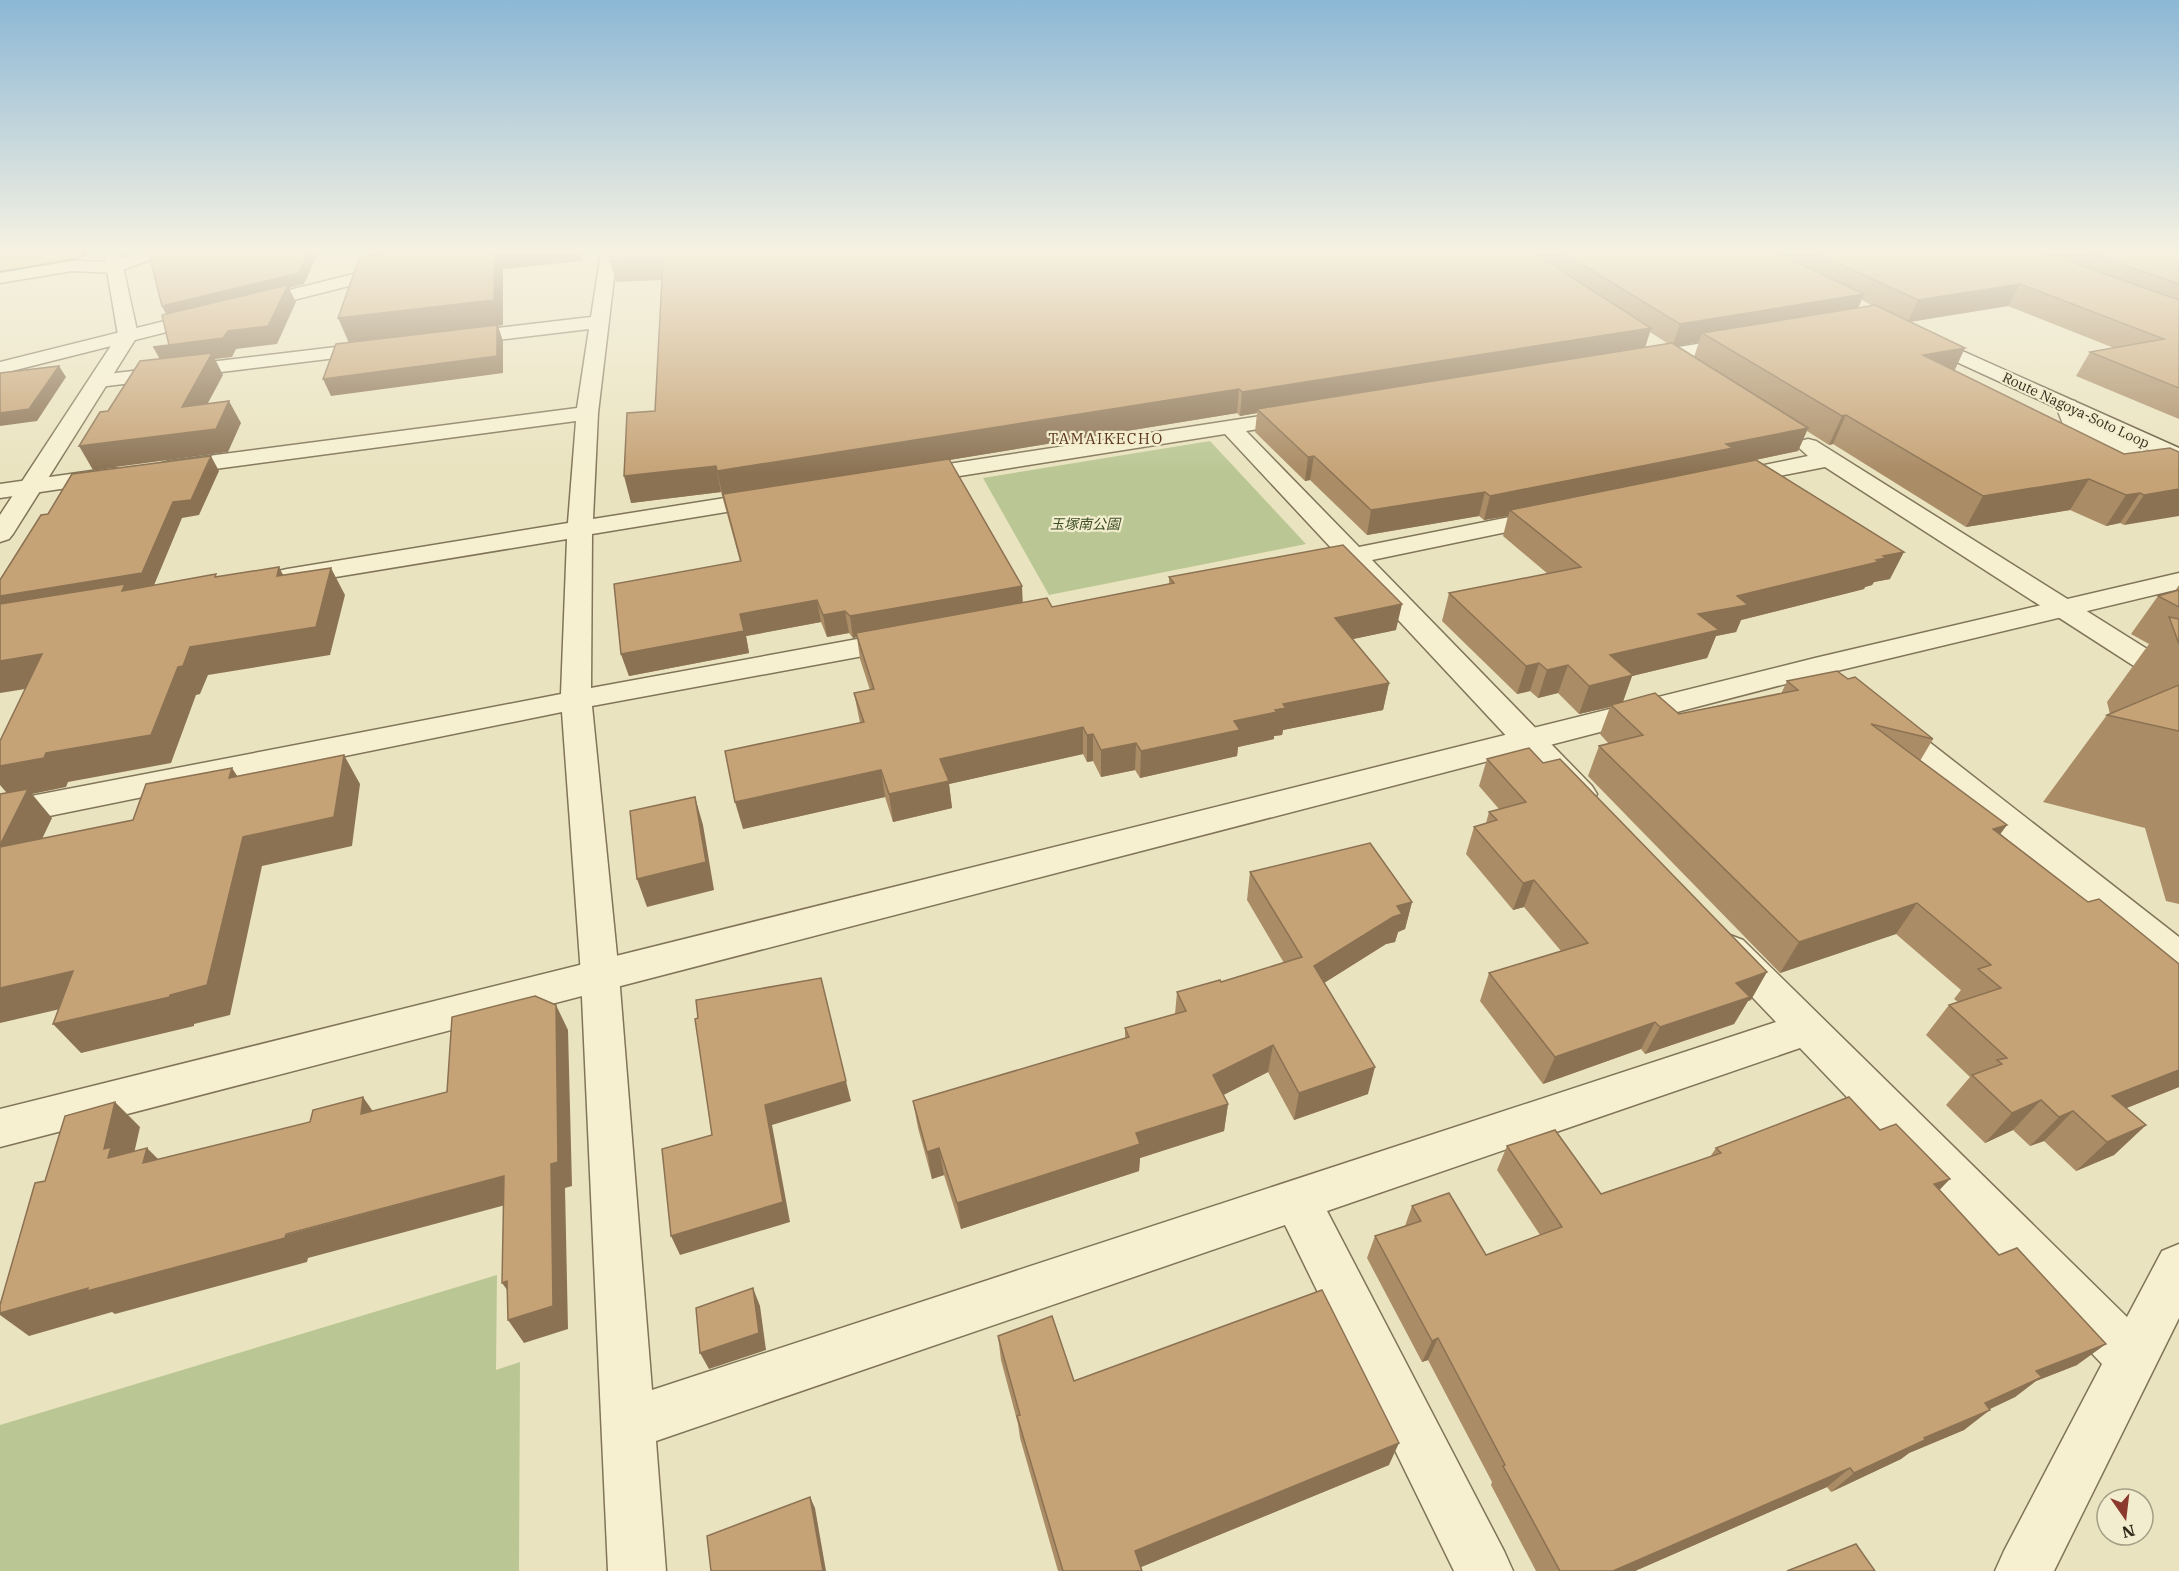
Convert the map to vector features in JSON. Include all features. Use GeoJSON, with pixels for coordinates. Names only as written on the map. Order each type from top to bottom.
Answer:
{"type":"FeatureCollection","features":[{"type":"Feature","properties":{"kind":"street"},"geometry":{"type":"LineString","coordinates":[[0,534],[128,335],[126,326]]}},
{"type":"Feature","properties":{"kind":"street"},"geometry":{"type":"LineString","coordinates":[[0,368],[163,326]]}},
{"type":"Feature","properties":{"kind":"street"},"geometry":{"type":"LineString","coordinates":[[437,341],[563,326]]}},
{"type":"Feature","properties":{"kind":"street"},"geometry":{"type":"LineString","coordinates":[[599,326],[587,413],[580,528],[576,700],[600,975],[637,1571]]}},
{"type":"Feature","properties":{"kind":"street","name":"Route Nagoya-Soto Loop"},"geometry":{"type":"LineString","coordinates":[[1902,329],[2179,457]]}},
{"type":"Feature","properties":{"kind":"street"},"geometry":{"type":"LineString","coordinates":[[1639,336],[1699,374]]}},
{"type":"Feature","properties":{"kind":"street"},"geometry":{"type":"LineString","coordinates":[[1623,362],[1764,339]]}},
{"type":"Feature","properties":{"kind":"street"},"geometry":{"type":"LineString","coordinates":[[99,381],[402,345]]}},
{"type":"Feature","properties":{"kind":"street"},"geometry":{"type":"LineString","coordinates":[[2067,406],[2072,422],[2179,474]]}},
{"type":"Feature","properties":{"kind":"street"},"geometry":{"type":"LineString","coordinates":[[890,480],[1323,412]]}},
{"type":"Feature","properties":{"kind":"street"},"geometry":{"type":"LineString","coordinates":[[0,490],[587,413]]}},
{"type":"Feature","properties":{"kind":"street"},"geometry":{"type":"LineString","coordinates":[[1230,427],[1601,816]]}},
{"type":"Feature","properties":{"kind":"street"},"geometry":{"type":"LineString","coordinates":[[1788,433],[2179,682]]}},
{"type":"Feature","properties":{"kind":"street"},"geometry":{"type":"LineString","coordinates":[[1701,485],[1828,459]]}},
{"type":"Feature","properties":{"kind":"street"},"geometry":{"type":"LineString","coordinates":[[267,580],[796,494]]}},
{"type":"Feature","properties":{"kind":"street"},"geometry":{"type":"LineString","coordinates":[[1283,570],[1574,511]]}},
{"type":"Feature","properties":{"kind":"street"},"geometry":{"type":"LineString","coordinates":[[0,1128],[1815,667],[2179,581]]}},
{"type":"Feature","properties":{"kind":"street"},"geometry":{"type":"LineString","coordinates":[[0,814],[576,700],[930,635]]}},
{"type":"Feature","properties":{"kind":"street"},"geometry":{"type":"LineString","coordinates":[[1815,667],[2179,958]]}},
{"type":"Feature","properties":{"kind":"street"},"geometry":{"type":"LineString","coordinates":[[1708,927],[2132,1357]]}},
{"type":"Feature","properties":{"kind":"street"},"geometry":{"type":"LineString","coordinates":[[628,1424],[1807,1029]]}},
{"type":"Feature","properties":{"kind":"street"},"geometry":{"type":"LineString","coordinates":[[1297,1200],[1484,1571]]}},
{"type":"Feature","properties":{"kind":"street"},"geometry":{"type":"LineString","coordinates":[[2024,1571],[2179,1267]]}},
{"type":"Feature","properties":{"kind":"green space","name":"玉塚南公園"},"geometry":{"type":"Polygon","coordinates":[[[1210,441],[1306,544],[1049,595],[983,478],[1210,441]]]}},
{"type":"Feature","properties":{"kind":"green space"},"geometry":{"type":"Polygon","coordinates":[[[497,1275],[496,1370],[520,1362],[519,1571],[0,1571],[0,1425],[497,1275]]]}},
{"type":"Feature","properties":{"kind":"building"},"geometry":{"type":"Polygon","coordinates":[[[165,326],[265,326],[228,331],[223,338],[169,345],[165,326]]]}},
{"type":"Feature","properties":{"kind":"building"},"geometry":{"type":"Polygon","coordinates":[[[497,326],[497,356],[323,379],[336,344],[497,326]]]}},
{"type":"Feature","properties":{"kind":"building"},"geometry":{"type":"Polygon","coordinates":[[[659,326],[1651,328],[1242,392],[1239,389],[717,471],[716,466],[624,476],[627,413],[655,411],[659,326]]]}},
{"type":"Feature","properties":{"kind":"building"},"geometry":{"type":"Polygon","coordinates":[[[1743,326],[1920,326],[1965,348],[1923,355],[2124,454],[2170,448],[2179,452],[2179,489],[2144,495],[2140,493],[2126,495],[2089,479],[1983,496],[1702,333],[1743,326]]]}},
{"type":"Feature","properties":{"kind":"building"},"geometry":{"type":"Polygon","coordinates":[[[2131,326],[2179,326],[2179,388],[2090,352],[2164,339],[2131,326]]]}},
{"type":"Feature","properties":{"kind":"building"},"geometry":{"type":"Polygon","coordinates":[[[1672,343],[1808,428],[1726,444],[1733,448],[1490,496],[1485,492],[1371,510],[1314,456],[1308,457],[1257,409],[1672,343]]]}},
{"type":"Feature","properties":{"kind":"building"},"geometry":{"type":"Polygon","coordinates":[[[212,353],[182,407],[229,401],[216,429],[79,446],[100,412],[108,411],[140,361],[212,353]]]}},
{"type":"Feature","properties":{"kind":"building"},"geometry":{"type":"Polygon","coordinates":[[[59,366],[29,409],[0,413],[0,373],[59,366]]]}},
{"type":"Feature","properties":{"kind":"building"},"geometry":{"type":"Polygon","coordinates":[[[211,456],[191,500],[173,502],[142,573],[0,596],[0,580],[41,515],[48,514],[72,474],[211,456]]]}},
{"type":"Feature","properties":{"kind":"building"},"geometry":{"type":"Polygon","coordinates":[[[949,459],[1022,586],[850,616],[845,611],[823,615],[817,600],[740,614],[744,631],[621,654],[614,584],[741,561],[723,494],[949,459]]]}},
{"type":"Feature","properties":{"kind":"building"},"geometry":{"type":"Polygon","coordinates":[[[1756,460],[1904,552],[1883,556],[1886,558],[1876,560],[1878,562],[1737,596],[1748,605],[1698,614],[1719,630],[1610,655],[1633,675],[1589,686],[1568,665],[1547,670],[1539,663],[1526,666],[1449,593],[1581,567],[1510,510],[1756,460]]]}},
{"type":"Feature","properties":{"kind":"building"},"geometry":{"type":"Polygon","coordinates":[[[1343,545],[1402,604],[1335,618],[1389,683],[1283,704],[1286,708],[1275,710],[1277,712],[1234,721],[1240,730],[1141,751],[1136,743],[1101,750],[1093,734],[1087,735],[1083,727],[940,759],[949,781],[889,794],[881,770],[735,802],[725,751],[864,722],[854,693],[874,689],[856,633],[1047,598],[1052,607],[1174,583],[1169,577],[1343,545]]]}},
{"type":"Feature","properties":{"kind":"building"},"geometry":{"type":"Polygon","coordinates":[[[279,567],[277,576],[331,568],[316,627],[190,647],[183,666],[178,667],[151,735],[46,753],[44,758],[0,766],[0,741],[42,654],[0,661],[0,604],[125,584],[122,591],[216,574],[215,577],[279,567]]]}},
{"type":"Feature","properties":{"kind":"building"},"geometry":{"type":"Polygon","coordinates":[[[2179,590],[2179,607],[2158,596],[2179,590]]]}},
{"type":"Feature","properties":{"kind":"building"},"geometry":{"type":"Polygon","coordinates":[[[2169,617],[2179,619],[2179,644],[2169,617]]]}},
{"type":"Feature","properties":{"kind":"building"},"geometry":{"type":"Polygon","coordinates":[[[1837,671],[1848,679],[1855,677],[1933,739],[1871,724],[2007,825],[1993,829],[2088,902],[2099,899],[2179,964],[2179,1070],[2112,1096],[2146,1125],[2107,1142],[2073,1111],[2059,1117],[2041,1100],[2012,1113],[1972,1075],[2002,1064],[1997,1060],[2007,1058],[1949,1005],[2001,988],[1978,969],[1991,965],[1917,903],[1799,942],[1599,746],[1643,735],[1611,705],[1655,693],[1679,714],[1798,690],[1787,681],[1837,671]]]}},
{"type":"Feature","properties":{"kind":"building"},"geometry":{"type":"Polygon","coordinates":[[[2179,685],[2179,731],[2107,715],[2179,685]]]}},
{"type":"Feature","properties":{"kind":"building"},"geometry":{"type":"Polygon","coordinates":[[[1529,748],[1543,763],[1560,759],[1767,972],[1736,983],[1750,997],[1660,1027],[1655,1022],[1555,1057],[1489,973],[1588,943],[1534,880],[1523,883],[1474,827],[1497,820],[1489,812],[1526,802],[1487,759],[1529,748]]]}},
{"type":"Feature","properties":{"kind":"building"},"geometry":{"type":"Polygon","coordinates":[[[344,755],[334,817],[243,837],[207,985],[170,995],[170,997],[53,1024],[73,971],[0,988],[0,847],[133,820],[146,784],[232,768],[229,778],[344,755]]]}},
{"type":"Feature","properties":{"kind":"building"},"geometry":{"type":"Polygon","coordinates":[[[28,789],[0,845],[0,794],[28,789]]]}},
{"type":"Feature","properties":{"kind":"building"},"geometry":{"type":"Polygon","coordinates":[[[695,797],[706,862],[637,879],[630,811],[695,797]]]}},
{"type":"Feature","properties":{"kind":"building"},"geometry":{"type":"Polygon","coordinates":[[[1370,843],[1412,902],[1397,906],[1402,914],[1393,917],[1314,966],[1375,1067],[1299,1093],[1273,1045],[1213,1075],[1228,1104],[1136,1133],[1140,1144],[957,1203],[939,1148],[927,1152],[913,1101],[1129,1037],[1125,1028],[1186,1011],[1177,992],[1220,980],[1221,982],[1302,957],[1250,872],[1370,843]]]}},
{"type":"Feature","properties":{"kind":"building"},"geometry":{"type":"Polygon","coordinates":[[[821,978],[846,1081],[765,1105],[783,1202],[671,1236],[662,1149],[712,1135],[695,1019],[698,1018],[696,1000],[821,978]]]}},
{"type":"Feature","properties":{"kind":"building"},"geometry":{"type":"Polygon","coordinates":[[[535,996],[556,1005],[558,1162],[551,1164],[553,1306],[508,1320],[507,1281],[502,1283],[504,1176],[286,1234],[285,1238],[0,1313],[0,1305],[35,1183],[45,1181],[65,1116],[115,1102],[104,1149],[111,1147],[108,1158],[147,1148],[143,1163],[310,1122],[313,1110],[363,1097],[361,1114],[447,1092],[452,1017],[535,996]]]}},
{"type":"Feature","properties":{"kind":"building"},"geometry":{"type":"Polygon","coordinates":[[[1849,1097],[1880,1130],[1896,1124],[1950,1179],[1934,1184],[1999,1255],[2017,1248],[2106,1344],[2036,1371],[2042,1377],[1985,1403],[1990,1410],[1924,1438],[1925,1440],[1854,1473],[1850,1468],[1613,1571],[1560,1571],[1438,1338],[1432,1341],[1375,1236],[1421,1221],[1412,1206],[1449,1193],[1486,1255],[1562,1227],[1507,1146],[1555,1130],[1601,1194],[1721,1153],[1716,1148],[1849,1097]]]}},
{"type":"Feature","properties":{"kind":"building"},"geometry":{"type":"Polygon","coordinates":[[[753,1288],[759,1333],[700,1353],[696,1308],[753,1288]]]}},
{"type":"Feature","properties":{"kind":"building"},"geometry":{"type":"Polygon","coordinates":[[[1322,1290],[1399,1443],[1135,1551],[1142,1571],[1063,1571],[1017,1416],[1020,1415],[998,1336],[1052,1316],[1074,1381],[1322,1290]]]}},
{"type":"Feature","properties":{"kind":"building"},"geometry":{"type":"Polygon","coordinates":[[[810,1497],[823,1571],[711,1571],[707,1536],[810,1497]]]}},
{"type":"Feature","properties":{"kind":"building"},"geometry":{"type":"Polygon","coordinates":[[[1856,1544],[1875,1571],[1787,1571],[1856,1544]]]}},
{"type":"Feature","properties":{"kind":"district","name":"TAMAIKECHO"},"geometry":{"type":"Point","coordinates":[1106,438]}}]}
